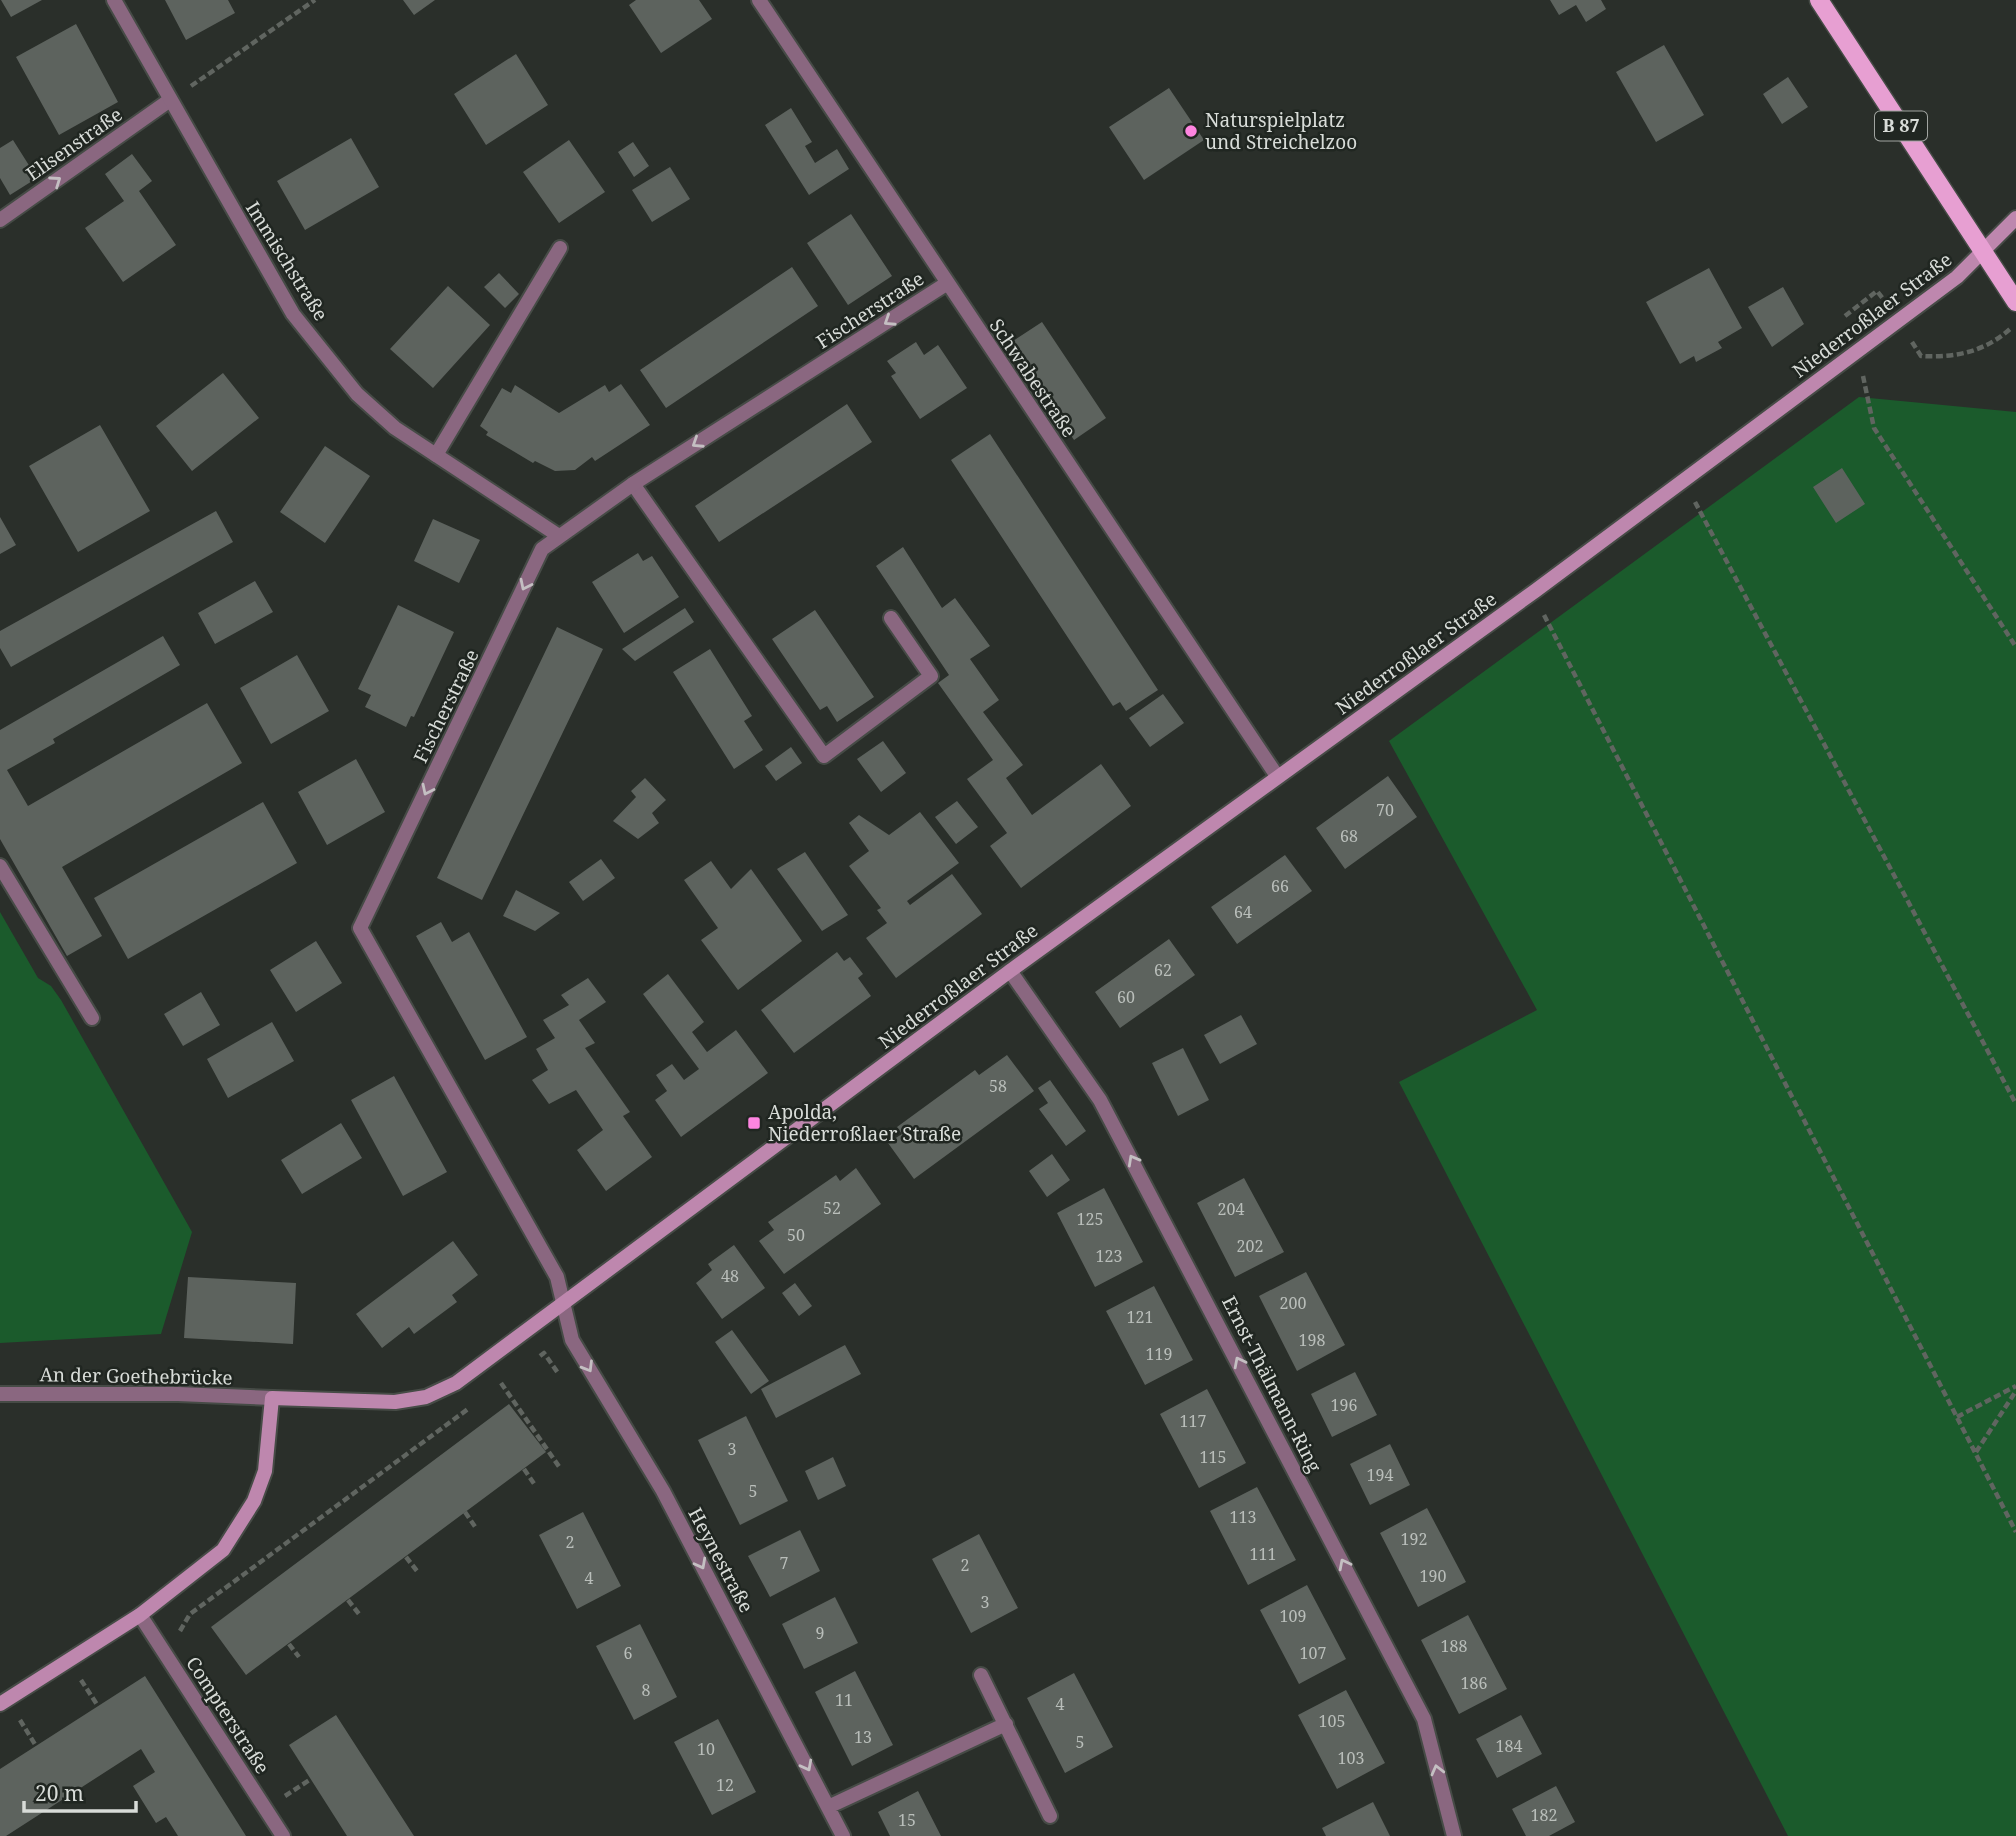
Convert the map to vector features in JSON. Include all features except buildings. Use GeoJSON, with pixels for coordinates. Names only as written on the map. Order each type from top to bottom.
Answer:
{"type":"FeatureCollection","features":[{"type":"Feature","properties":{"kind":"main road","name":"B 87"},"geometry":{"type":"LineString","coordinates":[[1819,0],[2016,302]]}},
{"type":"Feature","properties":{"kind":"main road","name":"Niederroßlaer Straße"},"geometry":{"type":"LineString","coordinates":[[272,1398],[366,1404],[426,1397],[456,1382],[1010,971],[1535,591],[1957,277],[2016,218]]}},
{"type":"Feature","properties":{"kind":"main road"},"geometry":{"type":"LineString","coordinates":[[0,1703],[140,1615],[223,1550],[238,1529],[265,1471],[272,1398]]}},
{"type":"Feature","properties":{"kind":"street","name":"Immischstraße"},"geometry":{"type":"LineString","coordinates":[[114,0],[293,314],[357,394],[395,428],[559,536]]}},
{"type":"Feature","properties":{"kind":"street","name":"Schwabestraße"},"geometry":{"type":"LineString","coordinates":[[759,0],[946,284],[1277,776]]}},
{"type":"Feature","properties":{"kind":"street","name":"Elisenstraße"},"geometry":{"type":"LineString","coordinates":[[0,220],[170,100]]}},
{"type":"Feature","properties":{"kind":"street"},"geometry":{"type":"LineString","coordinates":[[436,455],[560,248]]}},
{"type":"Feature","properties":{"kind":"street","name":"Fischerstraße"},"geometry":{"type":"LineString","coordinates":[[564,1304],[557,1277],[360,928],[542,549],[633,484],[946,284]]}},
{"type":"Feature","properties":{"kind":"street"},"geometry":{"type":"LineString","coordinates":[[633,484],[824,757],[931,676],[891,618]]}},
{"type":"Feature","properties":{"kind":"street"},"geometry":{"type":"LineString","coordinates":[[0,866],[92,1018]]}},
{"type":"Feature","properties":{"kind":"street","name":"Ernst-Thälmann-Ring"},"geometry":{"type":"LineString","coordinates":[[1010,971],[1100,1100],[1424,1719],[1454,1836]]}},
{"type":"Feature","properties":{"kind":"street","name":"Heynestraße"},"geometry":{"type":"LineString","coordinates":[[564,1304],[572,1340],[663,1491],[843,1836]]}},
{"type":"Feature","properties":{"kind":"street","name":"An der Goethebrücke"},"geometry":{"type":"LineString","coordinates":[[0,1394],[178,1394],[272,1398]]}},
{"type":"Feature","properties":{"kind":"street","name":"Compterstraße"},"geometry":{"type":"LineString","coordinates":[[140,1615],[283,1836]]}},
{"type":"Feature","properties":{"kind":"street"},"geometry":{"type":"LineString","coordinates":[[981,1675],[1050,1816]]}},
{"type":"Feature","properties":{"kind":"street"},"geometry":{"type":"LineString","coordinates":[[828,1807],[1006,1724]]}},
{"type":"Feature","properties":{"kind":"path"},"geometry":{"type":"LineString","coordinates":[[170,100],[315,0]]}},
{"type":"Feature","properties":{"kind":"path"},"geometry":{"type":"LineString","coordinates":[[1857,351],[1874,428],[2016,647]]}},
{"type":"Feature","properties":{"kind":"path"},"geometry":{"type":"LineString","coordinates":[[1682,481],[1708,524],[2016,1104]]}},
{"type":"Feature","properties":{"kind":"path"},"geometry":{"type":"LineString","coordinates":[[1535,591],[1548,625],[2016,1532]]}},
{"type":"Feature","properties":{"kind":"path"},"geometry":{"type":"LineString","coordinates":[[533,1361],[544,1353],[559,1374]]}},
{"type":"Feature","properties":{"kind":"path"},"geometry":{"type":"LineString","coordinates":[[491,1391],[512,1376]]}},
{"type":"Feature","properties":{"kind":"path"},"geometry":{"type":"LineString","coordinates":[[501,1383],[561,1468]]}},
{"type":"Feature","properties":{"kind":"path"},"geometry":{"type":"LineString","coordinates":[[1957,1417],[2016,1389]]}},
{"type":"Feature","properties":{"kind":"path"},"geometry":{"type":"LineString","coordinates":[[1976,1452],[2016,1389]]}},
{"type":"Feature","properties":{"kind":"path"},"geometry":{"type":"LineString","coordinates":[[183,1638],[182,1623],[190,1614],[469,1408]]}},
{"type":"Feature","properties":{"kind":"path"},"geometry":{"type":"LineString","coordinates":[[524,1469],[535,1485]]}},
{"type":"Feature","properties":{"kind":"path"},"geometry":{"type":"LineString","coordinates":[[465,1512],[476,1528]]}},
{"type":"Feature","properties":{"kind":"path"},"geometry":{"type":"LineString","coordinates":[[406,1557],[417,1571]]}},
{"type":"Feature","properties":{"kind":"path"},"geometry":{"type":"LineString","coordinates":[[348,1600],[359,1614]]}},
{"type":"Feature","properties":{"kind":"path"},"geometry":{"type":"LineString","coordinates":[[289,1644],[299,1657]]}},
{"type":"Feature","properties":{"kind":"path"},"geometry":{"type":"LineString","coordinates":[[285,1797],[311,1779]]}},
{"type":"Feature","properties":{"kind":"path"},"geometry":{"type":"LineString","coordinates":[[278,1786],[291,1807]]}},
{"type":"Feature","properties":{"kind":"green space"},"geometry":{"type":"Polygon","coordinates":[[[1859,397],[2016,412],[2016,1836],[1788,1836],[1399,1082],[1537,1010],[1389,741],[1859,397]]]}},
{"type":"Feature","properties":{"kind":"green space"},"geometry":{"type":"Polygon","coordinates":[[[0,912],[38,978],[51,986],[61,1000],[192,1232],[161,1334],[0,1343],[0,912]]]}},
{"type":"Feature","properties":{"kind":"place","name":"Naturspielplatz und Streichelzoo"},"geometry":{"type":"Point","coordinates":[1191,131]}},
{"type":"Feature","properties":{"kind":"place","name":"Apolda, Niederroßlaer Straße"},"geometry":{"type":"Point","coordinates":[754,1123]}}]}
